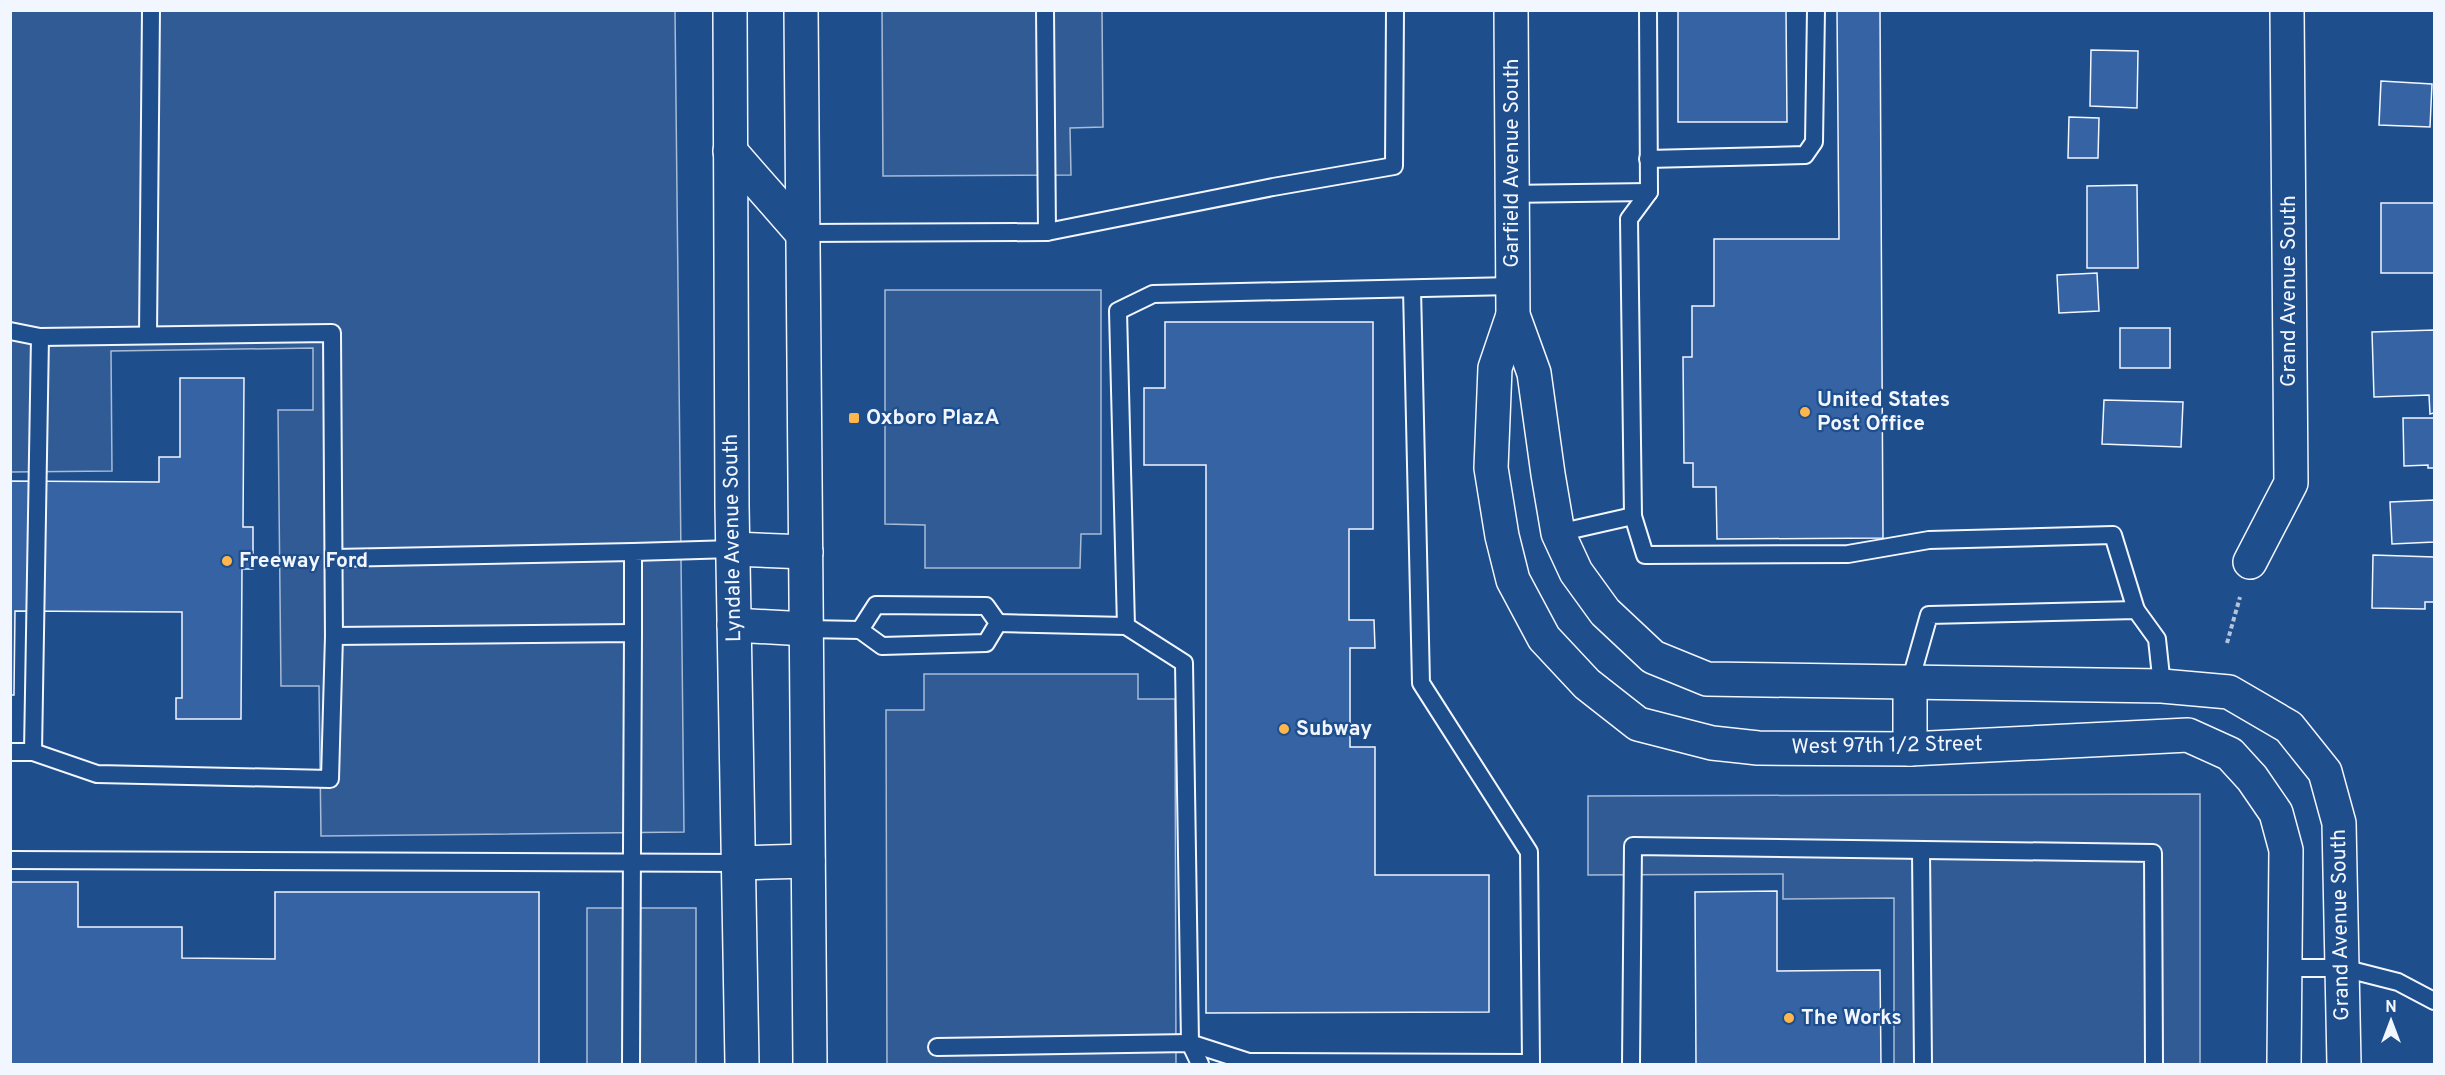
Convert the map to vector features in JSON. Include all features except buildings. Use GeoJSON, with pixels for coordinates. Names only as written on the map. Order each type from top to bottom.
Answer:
{"type":"FeatureCollection","features":[{"type":"Feature","properties":{"kind":"street","name":"Lyndale Avenue South"},"geometry":{"type":"LineString","coordinates":[[730,10],[733,549],[742,1065]]}},
{"type":"Feature","properties":{"kind":"street"},"geometry":{"type":"LineString","coordinates":[[801,10],[810,1065]]}},
{"type":"Feature","properties":{"kind":"street","name":"Garfield Avenue South"},"geometry":{"type":"LineString","coordinates":[[1511,10],[1513,301],[1495,368],[1491,468],[1502,536],[1513,580],[1544,638]]}},
{"type":"Feature","properties":{"kind":"street","name":"Grand Avenue South"},"geometry":{"type":"LineString","coordinates":[[2250,562],[2291,483],[2287,10]]}},
{"type":"Feature","properties":{"kind":"street"},"geometry":{"type":"LineString","coordinates":[[730,151],[802,233]]}},
{"type":"Feature","properties":{"kind":"street","name":"Garfield Avenue South"},"geometry":{"type":"LineString","coordinates":[[1513,301],[1534,373],[1558,533],[1576,572],[1605,612],[1653,657],[1707,679],[1910,682]]}},
{"type":"Feature","properties":{"kind":"street"},"geometry":{"type":"LineString","coordinates":[[733,549],[806,552]]}},
{"type":"Feature","properties":{"kind":"street"},"geometry":{"type":"LineString","coordinates":[[734,625],[806,629]]}},
{"type":"Feature","properties":{"kind":"street","name":"West 97th 1/2 Street"},"geometry":{"type":"LineString","coordinates":[[1544,638],[1587,684],[1638,724],[1712,743],[1758,748],[1910,749],[2188,735],[2230,754],[2252,778],[2276,813],[2286,850],[2285,968]]}},
{"type":"Feature","properties":{"kind":"street"},"geometry":{"type":"LineString","coordinates":[[1910,749],[1910,682],[2162,686],[2154,735]]}},
{"type":"Feature","properties":{"kind":"street","name":"Grand Avenue South"},"geometry":{"type":"LineString","coordinates":[[2162,686],[2229,692],[2289,727],[2325,772],[2339,823],[2344,1065]]}},
{"type":"Feature","properties":{"kind":"street"},"geometry":{"type":"LineString","coordinates":[[738,863],[808,861]]}},
{"type":"Feature","properties":{"kind":"street"},"geometry":{"type":"LineString","coordinates":[[2284,1065],[2285,968]]}},
{"type":"Feature","properties":{"kind":"lane"},"geometry":{"type":"LineString","coordinates":[[148,335],[151,10]]}},
{"type":"Feature","properties":{"kind":"lane"},"geometry":{"type":"LineString","coordinates":[[1046,10],[1047,232]]}},
{"type":"Feature","properties":{"kind":"lane"},"geometry":{"type":"LineString","coordinates":[[802,233],[1047,232],[1394,166],[1395,10]]}},
{"type":"Feature","properties":{"kind":"lane"},"geometry":{"type":"LineString","coordinates":[[1648,10],[1649,192],[1629,219],[1633,516],[1645,555],[1848,554],[1929,540],[2113,534],[2136,610],[2157,639],[2162,686]]}},
{"type":"Feature","properties":{"kind":"lane"},"geometry":{"type":"LineString","coordinates":[[1648,159],[1805,154],[1814,142],[1815,10]]}},
{"type":"Feature","properties":{"kind":"lane"},"geometry":{"type":"LineString","coordinates":[[1512,194],[1649,192]]}},
{"type":"Feature","properties":{"kind":"lane"},"geometry":{"type":"LineString","coordinates":[[937,1047],[1190,1044],[1249,1062],[1531,1064],[1529,852],[1421,683],[1412,289]]}},
{"type":"Feature","properties":{"kind":"lane"},"geometry":{"type":"LineString","coordinates":[[1126,626],[1118,311],[1153,294],[1412,289],[1513,301]]}},
{"type":"Feature","properties":{"kind":"lane"},"geometry":{"type":"LineString","coordinates":[[10,331],[40,337],[332,333],[334,558],[330,779],[97,774],[33,752],[10,752]]}},
{"type":"Feature","properties":{"kind":"lane"},"geometry":{"type":"LineString","coordinates":[[33,752],[40,337]]}},
{"type":"Feature","properties":{"kind":"lane"},"geometry":{"type":"LineString","coordinates":[[1558,533],[1633,516]]}},
{"type":"Feature","properties":{"kind":"lane"},"geometry":{"type":"LineString","coordinates":[[334,558],[733,549]]}},
{"type":"Feature","properties":{"kind":"lane"},"geometry":{"type":"LineString","coordinates":[[631,1065],[633,552]]}},
{"type":"Feature","properties":{"kind":"lane"},"geometry":{"type":"LineString","coordinates":[[860,630],[876,605],[986,606],[998,623]]}},
{"type":"Feature","properties":{"kind":"lane"},"geometry":{"type":"LineString","coordinates":[[1910,682],[1929,615],[2136,610]]}},
{"type":"Feature","properties":{"kind":"lane"},"geometry":{"type":"LineString","coordinates":[[998,623],[1126,626],[1184,663],[1190,1044],[1200,1065]]}},
{"type":"Feature","properties":{"kind":"lane"},"geometry":{"type":"LineString","coordinates":[[806,629],[860,630],[882,646],[986,643],[998,623]]}},
{"type":"Feature","properties":{"kind":"lane"},"geometry":{"type":"LineString","coordinates":[[334,640],[334,636],[633,633]]}},
{"type":"Feature","properties":{"kind":"lane"},"geometry":{"type":"LineString","coordinates":[[1631,1065],[1634,846],[2153,853],[2154,1065]]}},
{"type":"Feature","properties":{"kind":"lane"},"geometry":{"type":"LineString","coordinates":[[1921,851],[1923,1065]]}},
{"type":"Feature","properties":{"kind":"lane"},"geometry":{"type":"LineString","coordinates":[[10,860],[738,863]]}},
{"type":"Feature","properties":{"kind":"lane"},"geometry":{"type":"LineString","coordinates":[[2285,968],[2343,968],[2398,981],[2434,1001]]}},
{"type":"Feature","properties":{"kind":"path"},"geometry":{"type":"LineString","coordinates":[[2227,643],[2250,562]]}},
{"type":"Feature","properties":{"kind":"shaded area"},"geometry":{"type":"Polygon","coordinates":[[[10,11],[675,11],[684,832],[321,836],[319,686],[281,686],[278,410],[313,410],[313,348],[111,351],[112,471],[11,472],[10,11]]]}},
{"type":"Feature","properties":{"kind":"shaded area"},"geometry":{"type":"Polygon","coordinates":[[[882,11],[1102,11],[1103,127],[1070,128],[1071,175],[883,176],[882,11]]]}},
{"type":"Feature","properties":{"kind":"shaded area"},"geometry":{"type":"Polygon","coordinates":[[[885,290],[1101,290],[1101,534],[1081,534],[1080,568],[925,568],[925,525],[885,524],[885,290]]]}},
{"type":"Feature","properties":{"kind":"shaded area"},"geometry":{"type":"Polygon","coordinates":[[[924,674],[1138,674],[1138,699],[1175,699],[1176,1064],[887,1064],[886,710],[924,710],[924,674]]]}},
{"type":"Feature","properties":{"kind":"shaded area"},"geometry":{"type":"Polygon","coordinates":[[[2200,794],[2200,1064],[1894,1064],[1894,898],[1783,899],[1783,874],[1588,875],[1588,796],[2200,794]]]}},
{"type":"Feature","properties":{"kind":"shaded area"},"geometry":{"type":"Polygon","coordinates":[[[587,908],[696,908],[696,1064],[587,1064],[587,908]]]}},
{"type":"Feature","properties":{"kind":"place","name":"United States Post Office"},"geometry":{"type":"Point","coordinates":[1805,412]}},
{"type":"Feature","properties":{"kind":"place","name":"Oxboro PlazA"},"geometry":{"type":"Point","coordinates":[854,418]}},
{"type":"Feature","properties":{"kind":"place","name":"Freeway Ford"},"geometry":{"type":"Point","coordinates":[227,561]}},
{"type":"Feature","properties":{"kind":"place","name":"Subway"},"geometry":{"type":"Point","coordinates":[1284,729]}},
{"type":"Feature","properties":{"kind":"place","name":"The Works"},"geometry":{"type":"Point","coordinates":[1789,1018]}}]}
